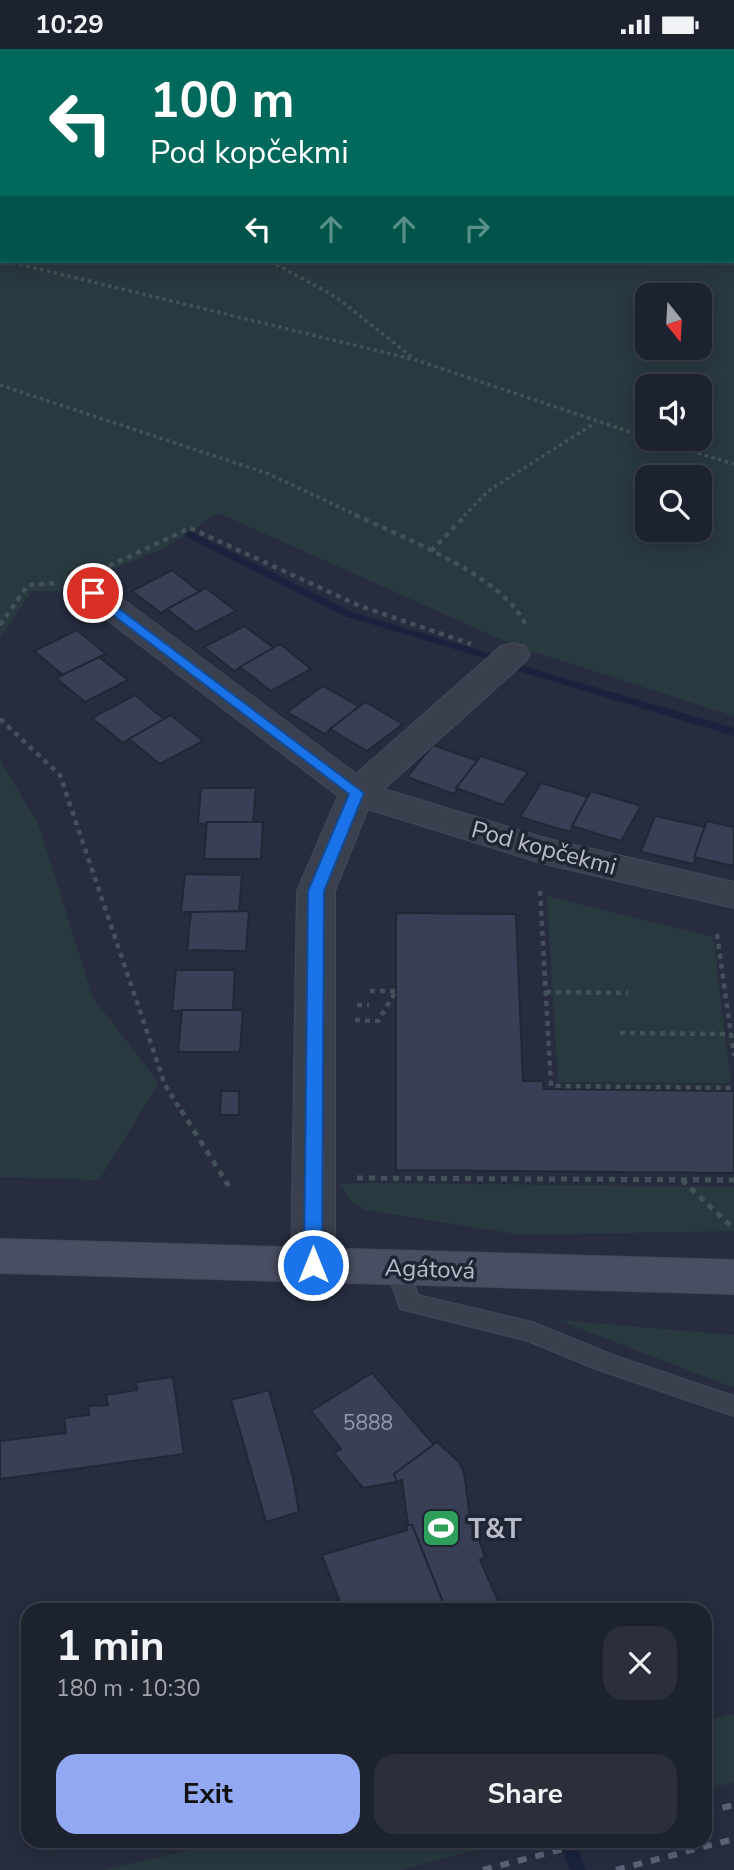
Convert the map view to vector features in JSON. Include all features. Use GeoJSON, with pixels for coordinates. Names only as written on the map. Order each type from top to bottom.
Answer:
{"type":"FeatureCollection","features":[{"type":"Feature","properties":{"kind":"street","name":"Pod kopčekmi"},"geometry":{"type":"LineString","coordinates":[[88,581],[357,793],[541,850],[734,895]]}},
{"type":"Feature","properties":{"kind":"street"},"geometry":{"type":"LineString","coordinates":[[313,1265],[316,891],[357,793],[513,655]]}},
{"type":"Feature","properties":{"kind":"street","name":"Agátová"},"geometry":{"type":"LineString","coordinates":[[0,1256],[734,1277]]}},
{"type":"Feature","properties":{"kind":"lane"},"geometry":{"type":"LineString","coordinates":[[398,1268],[408,1302],[532,1332],[605,1362],[734,1406]]}},
{"type":"Feature","properties":{"kind":"path"},"geometry":{"type":"LineString","coordinates":[[18,263],[416,360],[635,435]]}},
{"type":"Feature","properties":{"kind":"path"},"geometry":{"type":"LineString","coordinates":[[273,263],[336,297],[416,360]]}},
{"type":"Feature","properties":{"kind":"path"},"geometry":{"type":"LineString","coordinates":[[0,385],[269,474],[431,551],[496,588],[522,617],[532,643],[513,655],[465,642],[360,606],[190,528],[88,581],[28,586],[0,625]]}},
{"type":"Feature","properties":{"kind":"path"},"geometry":{"type":"LineString","coordinates":[[431,551],[488,491],[595,423]]}},
{"type":"Feature","properties":{"kind":"path"},"geometry":{"type":"LineString","coordinates":[[690,451],[734,464]]}},
{"type":"Feature","properties":{"kind":"path"},"geometry":{"type":"LineString","coordinates":[[0,719],[60,775],[165,1085],[230,1188]]}},
{"type":"Feature","properties":{"kind":"path"},"geometry":{"type":"LineString","coordinates":[[540,891],[551,1086],[734,1088]]}},
{"type":"Feature","properties":{"kind":"path"},"geometry":{"type":"LineString","coordinates":[[717,934],[734,1056]]}},
{"type":"Feature","properties":{"kind":"path"},"geometry":{"type":"LineString","coordinates":[[369,1022],[378,1021],[396,991],[370,991]]}},
{"type":"Feature","properties":{"kind":"path"},"geometry":{"type":"LineString","coordinates":[[546,992],[628,993]]}},
{"type":"Feature","properties":{"kind":"path"},"geometry":{"type":"LineString","coordinates":[[620,1033],[731,1034]]}},
{"type":"Feature","properties":{"kind":"path"},"geometry":{"type":"LineString","coordinates":[[347,1179],[369,1176],[734,1180]]}},
{"type":"Feature","properties":{"kind":"path"},"geometry":{"type":"LineString","coordinates":[[682,1180],[734,1229]]}},
{"type":"Feature","properties":{"kind":"shaded area"},"geometry":{"type":"Polygon","coordinates":[[[0,263],[734,263],[734,716],[518,647],[218,513],[165,548],[59,591],[32,591],[0,638],[0,263]]]}},
{"type":"Feature","properties":{"kind":"shaded area"},"geometry":{"type":"Polygon","coordinates":[[[0,759],[39,826],[93,998],[159,1083],[99,1180],[0,1177],[0,759]]]}},
{"type":"Feature","properties":{"kind":"shaded area"},"geometry":{"type":"Polygon","coordinates":[[[547,896],[713,937],[731,1083],[558,1082],[547,896]]]}},
{"type":"Feature","properties":{"kind":"shaded area"},"geometry":{"type":"Polygon","coordinates":[[[339,1184],[734,1187],[734,1231],[522,1235],[365,1210],[351,1200],[339,1184]]]}},
{"type":"Feature","properties":{"kind":"shaded area"},"geometry":{"type":"Polygon","coordinates":[[[558,1320],[734,1335],[734,1388],[558,1320]]]}},
{"type":"Feature","properties":{"kind":"shaded area"},"geometry":{"type":"Polygon","coordinates":[[[734,1714],[734,1782],[712,1788],[712,1719],[734,1714]]]}},
{"type":"Feature","properties":{"kind":"shaded area"},"geometry":{"type":"Polygon","coordinates":[[[198,1848],[484,1848],[400,1870],[103,1870],[198,1848]]]}},
{"type":"Feature","properties":{"kind":"building"},"geometry":{"type":"Polygon","coordinates":[[[172,570],[200,592],[161,613],[132,591],[172,570]]]}},
{"type":"Feature","properties":{"kind":"building"},"geometry":{"type":"Polygon","coordinates":[[[206,588],[236,611],[196,632],[167,609],[206,588]]]}},
{"type":"Feature","properties":{"kind":"building"},"geometry":{"type":"Polygon","coordinates":[[[244,626],[274,648],[234,671],[204,647],[244,626]]]}},
{"type":"Feature","properties":{"kind":"building"},"geometry":{"type":"Polygon","coordinates":[[[77,630],[106,654],[63,675],[34,651],[77,630]]]}},
{"type":"Feature","properties":{"kind":"building"},"geometry":{"type":"Polygon","coordinates":[[[280,644],[311,669],[271,691],[240,667],[280,644]]]}},
{"type":"Feature","properties":{"kind":"building"},"geometry":{"type":"Polygon","coordinates":[[[99,657],[128,680],[85,702],[56,678],[99,657]]]}},
{"type":"Feature","properties":{"kind":"building"},"geometry":{"type":"Polygon","coordinates":[[[323,686],[360,707],[325,734],[287,712],[323,686]]]}},
{"type":"Feature","properties":{"kind":"building"},"geometry":{"type":"Polygon","coordinates":[[[135,695],[165,720],[123,743],[92,718],[135,695]]]}},
{"type":"Feature","properties":{"kind":"building"},"geometry":{"type":"Polygon","coordinates":[[[365,702],[403,724],[367,751],[330,729],[365,702]]]}},
{"type":"Feature","properties":{"kind":"building"},"geometry":{"type":"Polygon","coordinates":[[[171,715],[203,741],[160,764],[129,739],[171,715]]]}},
{"type":"Feature","properties":{"kind":"building"},"geometry":{"type":"Polygon","coordinates":[[[433,745],[478,761],[454,794],[407,777],[433,745]]]}},
{"type":"Feature","properties":{"kind":"building"},"geometry":{"type":"Polygon","coordinates":[[[481,756],[528,772],[503,805],[456,788],[481,756]]]}},
{"type":"Feature","properties":{"kind":"building"},"geometry":{"type":"Polygon","coordinates":[[[541,783],[588,797],[570,832],[520,817],[541,783]]]}},
{"type":"Feature","properties":{"kind":"building"},"geometry":{"type":"Polygon","coordinates":[[[201,788],[256,788],[253,823],[198,824],[201,788]]]}},
{"type":"Feature","properties":{"kind":"building"},"geometry":{"type":"Polygon","coordinates":[[[591,791],[641,806],[621,841],[572,826],[591,791]]]}},
{"type":"Feature","properties":{"kind":"building"},"geometry":{"type":"Polygon","coordinates":[[[655,816],[705,827],[694,864],[641,852],[655,816]]]}},
{"type":"Feature","properties":{"kind":"building"},"geometry":{"type":"Polygon","coordinates":[[[707,821],[734,827],[734,866],[694,857],[707,821]]]}},
{"type":"Feature","properties":{"kind":"building"},"geometry":{"type":"Polygon","coordinates":[[[207,822],[263,822],[261,859],[204,859],[207,822]]]}},
{"type":"Feature","properties":{"kind":"building"},"geometry":{"type":"Polygon","coordinates":[[[185,874],[242,875],[239,912],[181,912],[185,874]]]}},
{"type":"Feature","properties":{"kind":"building"},"geometry":{"type":"Polygon","coordinates":[[[249,911],[246,951],[187,950],[191,912],[249,911]]]}},
{"type":"Feature","properties":{"kind":"building"},"geometry":{"type":"Polygon","coordinates":[[[396,913],[516,914],[523,1081],[543,1081],[544,1089],[734,1091],[734,1173],[396,1170],[396,913]]]}},
{"type":"Feature","properties":{"kind":"building"},"geometry":{"type":"Polygon","coordinates":[[[176,970],[235,970],[233,1010],[172,1011],[176,970]]]}},
{"type":"Feature","properties":{"kind":"building"},"geometry":{"type":"Polygon","coordinates":[[[182,1010],[243,1010],[240,1052],[178,1052],[182,1010]]]}},
{"type":"Feature","properties":{"kind":"building"},"geometry":{"type":"Polygon","coordinates":[[[221,1091],[239,1091],[239,1115],[220,1115],[221,1091]]]}},
{"type":"Feature","properties":{"kind":"building"},"geometry":{"type":"Polygon","coordinates":[[[372,1373],[434,1445],[394,1474],[397,1482],[363,1488],[334,1453],[341,1449],[311,1411],[372,1373]]]}},
{"type":"Feature","properties":{"kind":"building"},"geometry":{"type":"Polygon","coordinates":[[[173,1377],[184,1454],[0,1479],[0,1441],[66,1433],[64,1418],[89,1415],[88,1406],[108,1405],[106,1395],[137,1390],[136,1382],[173,1377]]]}},
{"type":"Feature","properties":{"kind":"building"},"geometry":{"type":"Polygon","coordinates":[[[269,1390],[293,1477],[299,1512],[266,1522],[231,1400],[269,1390]]]}},
{"type":"Feature","properties":{"kind":"building"},"geometry":{"type":"Polygon","coordinates":[[[437,1442],[459,1462],[464,1472],[469,1511],[485,1557],[480,1560],[499,1603],[443,1603],[412,1525],[408,1525],[402,1480],[397,1482],[394,1474],[437,1442]]]}},
{"type":"Feature","properties":{"kind":"building"},"geometry":{"type":"Polygon","coordinates":[[[406,1525],[412,1525],[443,1603],[340,1603],[322,1555],[407,1530],[406,1525]]]}},
{"type":"Feature","properties":{"kind":"waterway"},"geometry":{"type":"LineString","coordinates":[[189,534],[348,614],[488,656]]}},
{"type":"Feature","properties":{"kind":"waterway"},"geometry":{"type":"LineString","coordinates":[[516,667],[734,732]]}},
{"type":"Feature","properties":{"kind":"waterway"},"geometry":{"type":"LineString","coordinates":[[570,1848],[578,1870]]}},
{"type":"Feature","properties":{"kind":"railway"},"geometry":{"type":"LineString","coordinates":[[712,1810],[734,1805]]}},
{"type":"Feature","properties":{"kind":"railway"},"geometry":{"type":"LineString","coordinates":[[712,1845],[734,1839]]}},
{"type":"Feature","properties":{"kind":"railway"},"geometry":{"type":"LineString","coordinates":[[483,1870],[567,1848]]}},
{"type":"Feature","properties":{"kind":"railway"},"geometry":{"type":"LineString","coordinates":[[616,1870],[700,1848]]}},
{"type":"Feature","properties":{"kind":"place","name":"T&T"},"geometry":{"type":"Point","coordinates":[441,1528]}},
{"type":"Feature","properties":{"kind":"route"},"geometry":{"type":"LineString","coordinates":[[93,593],[357,793],[316,891],[313,1265]]}}]}
